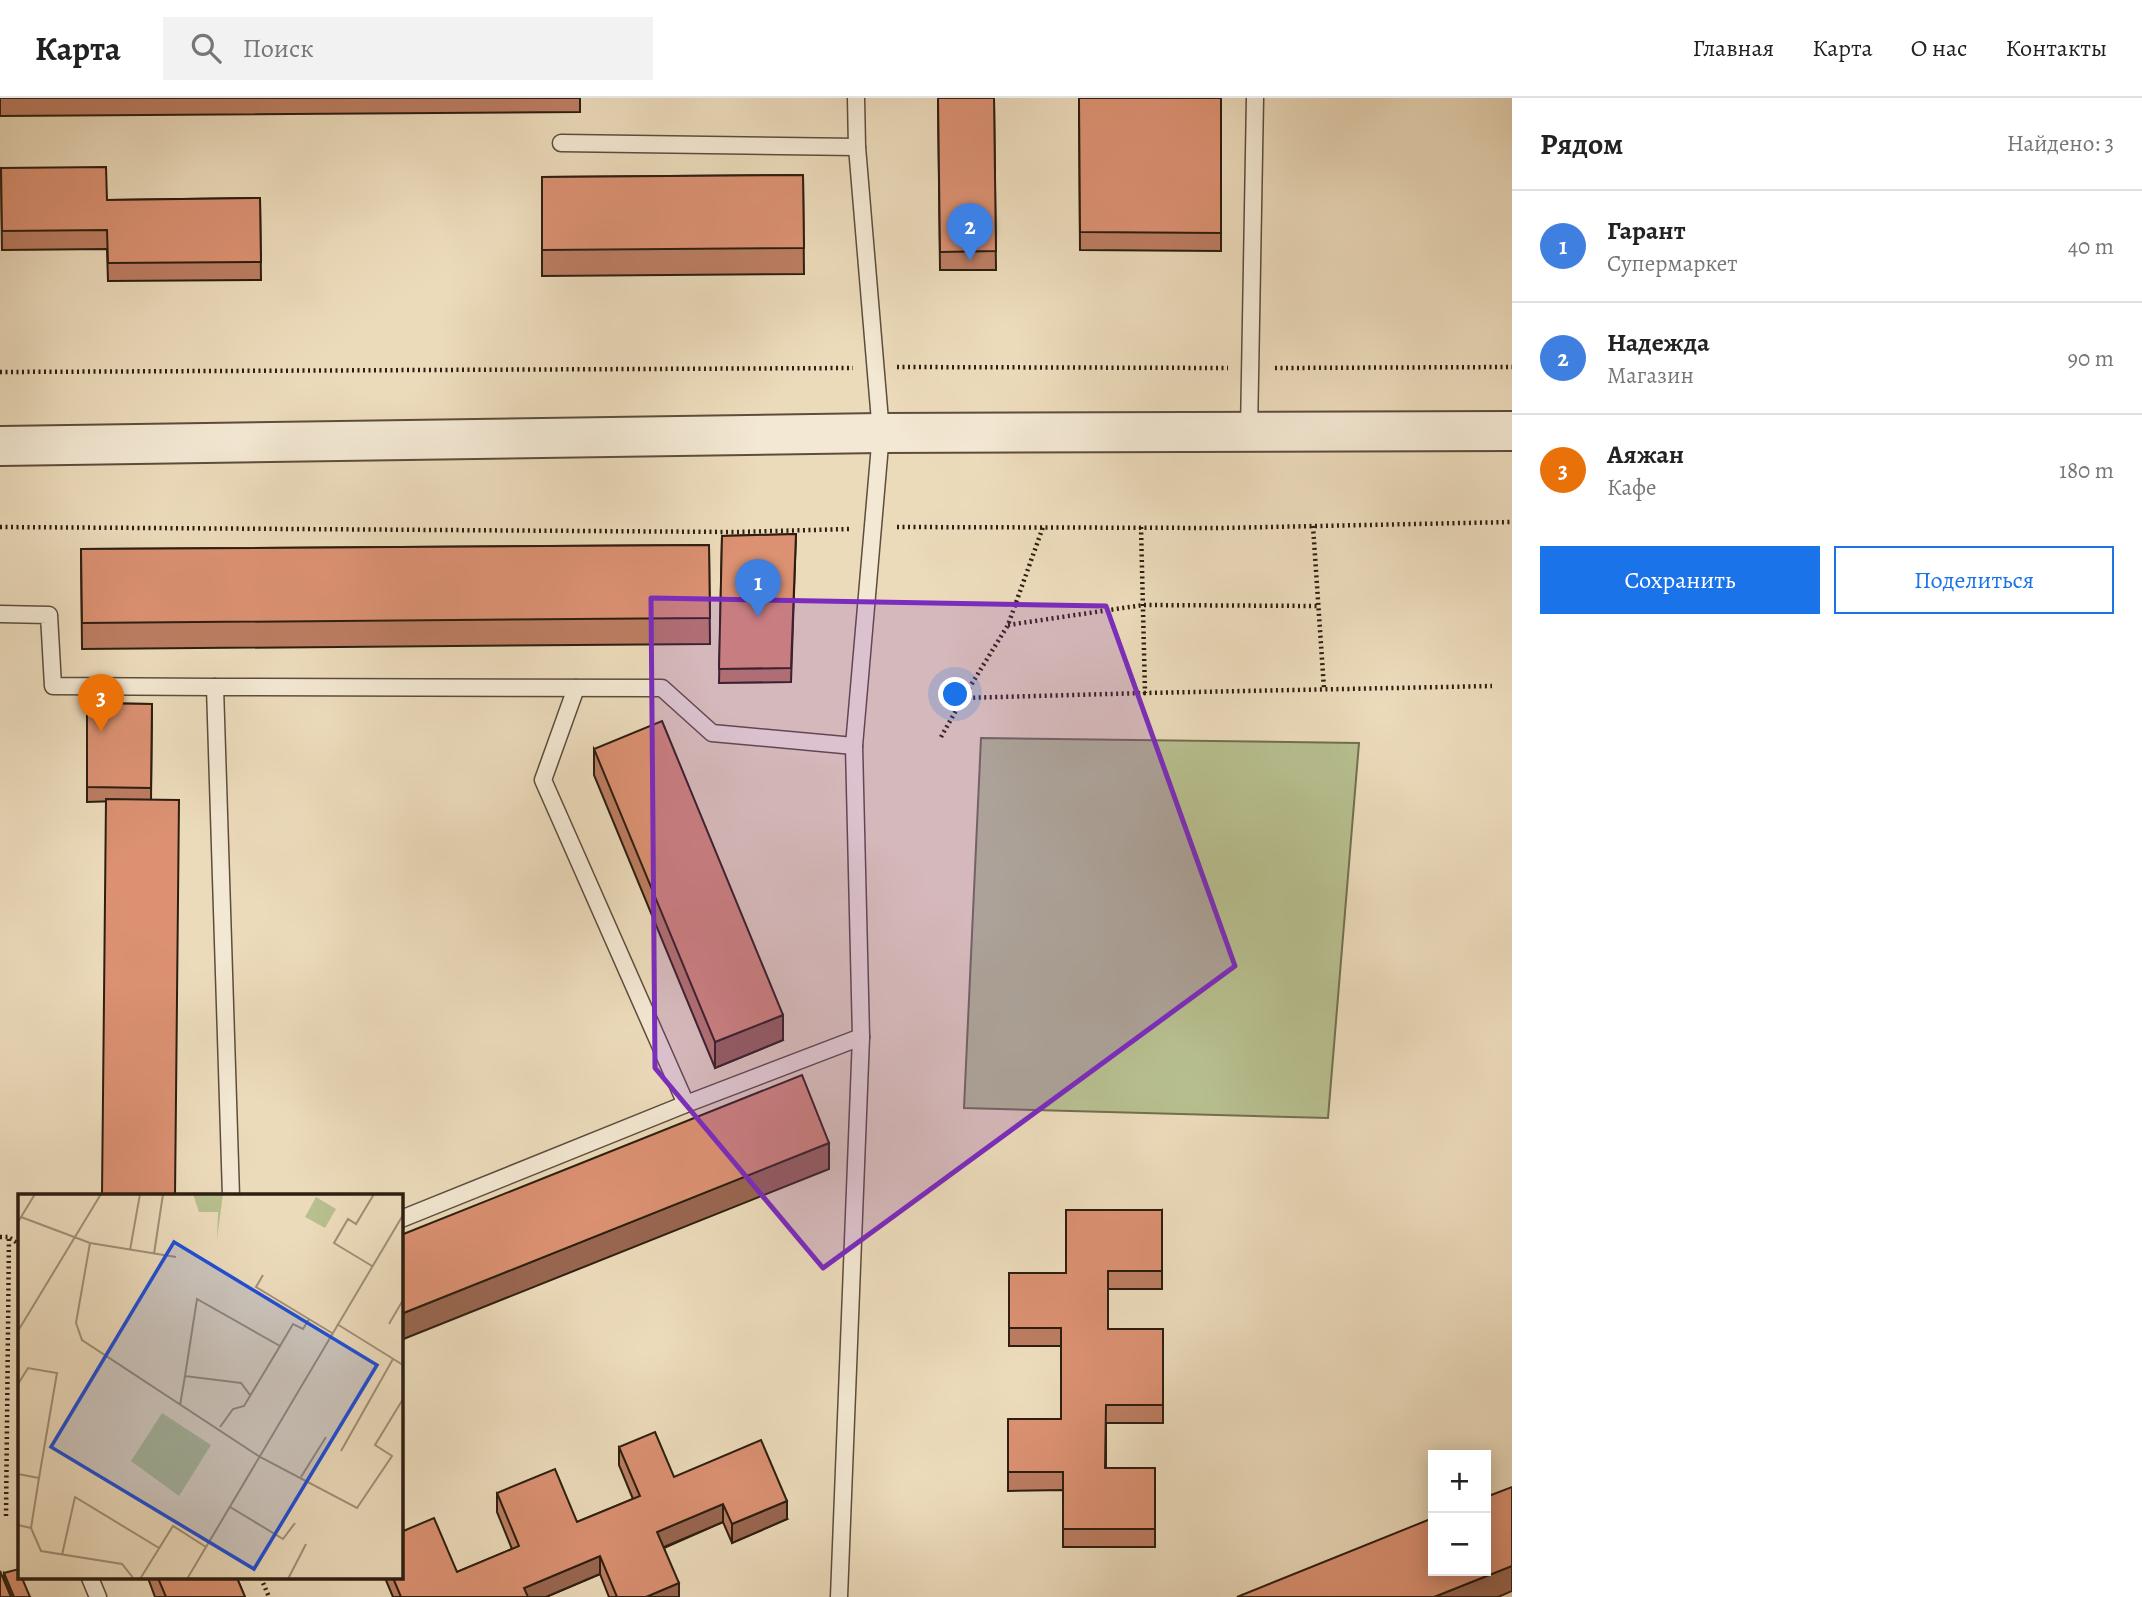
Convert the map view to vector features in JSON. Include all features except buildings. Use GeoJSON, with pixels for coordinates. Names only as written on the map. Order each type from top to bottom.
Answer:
{"type":"FeatureCollection","features":[{"type":"Feature","properties":{"kind":"street"},"geometry":{"type":"LineString","coordinates":[[0,446],[881,433],[1512,430]]}},
{"type":"Feature","properties":{"kind":"lane"},"geometry":{"type":"LineString","coordinates":[[839,1597],[861,1037],[854,746],[881,433],[857,146],[856,98]]}},
{"type":"Feature","properties":{"kind":"lane"},"geometry":{"type":"LineString","coordinates":[[1249,432],[1255,98]]}},
{"type":"Feature","properties":{"kind":"lane"},"geometry":{"type":"LineString","coordinates":[[561,143],[857,146]]}},
{"type":"Feature","properties":{"kind":"lane"},"geometry":{"type":"LineString","coordinates":[[0,614],[49,615],[53,686],[662,688],[712,733],[854,746]]}},
{"type":"Feature","properties":{"kind":"lane"},"geometry":{"type":"LineString","coordinates":[[215,687],[231,1194]]}},
{"type":"Feature","properties":{"kind":"lane"},"geometry":{"type":"LineString","coordinates":[[576,688],[543,780],[686,1104]]}},
{"type":"Feature","properties":{"kind":"lane"},"geometry":{"type":"LineString","coordinates":[[402,1219],[861,1037]]}},
{"type":"Feature","properties":{"kind":"lane"},"geometry":{"type":"LineString","coordinates":[[91,1580],[98,1597]]}},
{"type":"Feature","properties":{"kind":"path"},"geometry":{"type":"LineString","coordinates":[[0,372],[1512,367]]}},
{"type":"Feature","properties":{"kind":"path"},"geometry":{"type":"LineString","coordinates":[[0,527],[735,532],[873,528],[1313,526],[1512,522]]}},
{"type":"Feature","properties":{"kind":"path"},"geometry":{"type":"LineString","coordinates":[[1313,526],[1324,689]]}},
{"type":"Feature","properties":{"kind":"path"},"geometry":{"type":"LineString","coordinates":[[941,737],[962,698],[1009,625],[1043,527]]}},
{"type":"Feature","properties":{"kind":"path"},"geometry":{"type":"LineString","coordinates":[[1141,527],[1145,693]]}},
{"type":"Feature","properties":{"kind":"path"},"geometry":{"type":"LineString","coordinates":[[1009,625],[1143,605],[1318,607]]}},
{"type":"Feature","properties":{"kind":"path"},"geometry":{"type":"LineString","coordinates":[[962,698],[1492,686]]}},
{"type":"Feature","properties":{"kind":"path"},"geometry":{"type":"LineString","coordinates":[[0,1237],[9,1237],[18,1243]]}},
{"type":"Feature","properties":{"kind":"path"},"geometry":{"type":"LineString","coordinates":[[6,1517],[9,1237]]}},
{"type":"Feature","properties":{"kind":"path"},"geometry":{"type":"LineString","coordinates":[[262,1580],[269,1597]]}},
{"type":"Feature","properties":{"kind":"highlighted area"},"geometry":{"type":"Polygon","coordinates":[[[651,598],[1106,606],[1235,966],[823,1268],[655,1068],[651,598]]]}},
{"type":"Feature","properties":{"kind":"green space"},"geometry":{"type":"Polygon","coordinates":[[[981,738],[1359,743],[1328,1118],[964,1108],[981,738]]]}},
{"type":"Feature","properties":{"kind":"place","name":"Надежда"},"geometry":{"type":"Point","coordinates":[970,261]}},
{"type":"Feature","properties":{"kind":"place","name":"Гарант"},"geometry":{"type":"Point","coordinates":[758,617]}},
{"type":"Feature","properties":{"kind":"place","name":"Аяжан"},"geometry":{"type":"Point","coordinates":[101,732]}}]}
